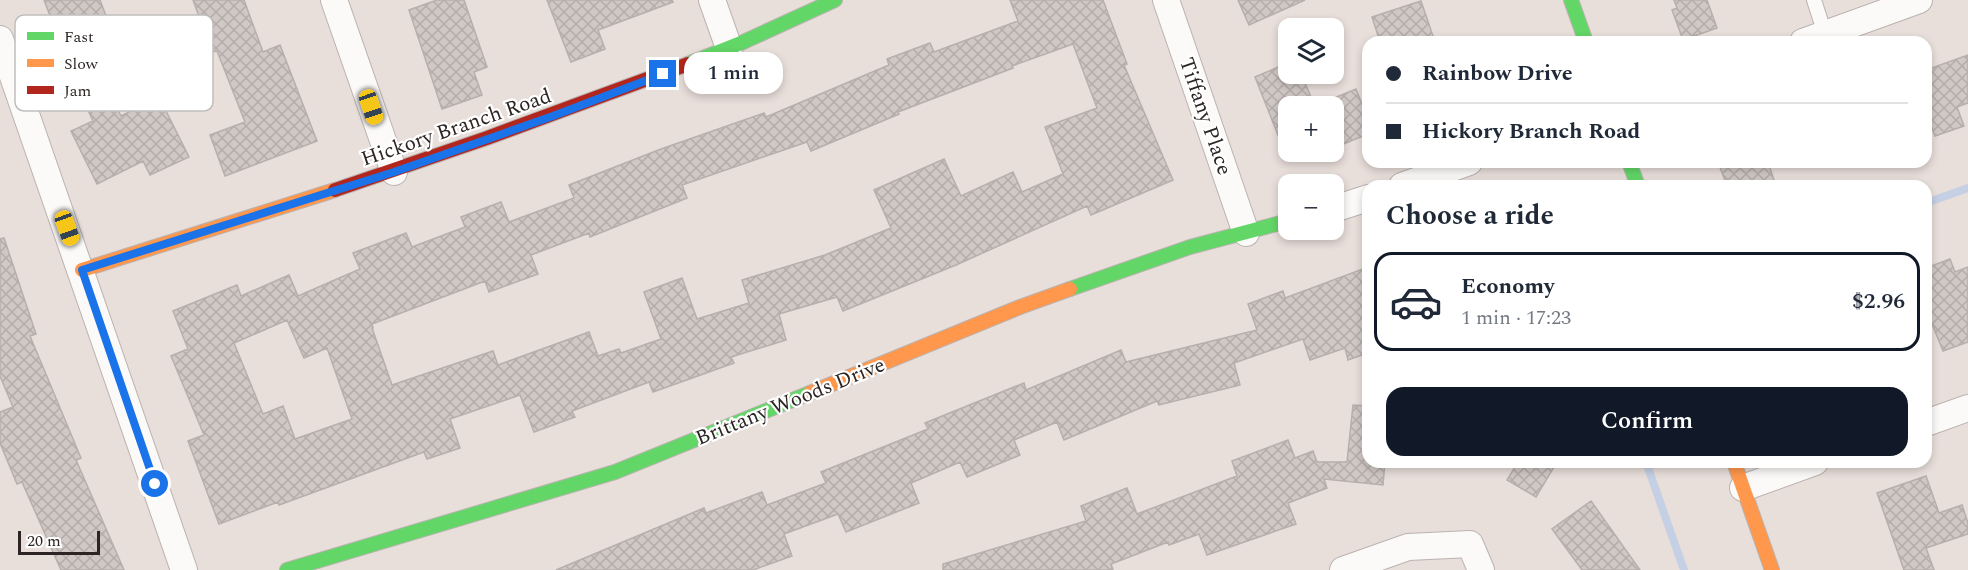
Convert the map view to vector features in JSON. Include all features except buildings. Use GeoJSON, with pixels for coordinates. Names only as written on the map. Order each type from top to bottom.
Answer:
{"type":"FeatureCollection","features":[{"type":"Feature","properties":{"kind":"street"},"geometry":{"type":"LineString","coordinates":[[334,0],[394,172]]}},
{"type":"Feature","properties":{"kind":"street"},"geometry":{"type":"LineString","coordinates":[[712,0],[729,48]]}},
{"type":"Feature","properties":{"kind":"street","name":"Hickory Branch Road"},"geometry":{"type":"LineString","coordinates":[[82,270],[394,172],[553,116],[729,48],[835,0]]}},
{"type":"Feature","properties":{"kind":"street","name":"Tiffany Place"},"geometry":{"type":"LineString","coordinates":[[1166,0],[1246,233]]}},
{"type":"Feature","properties":{"kind":"street"},"geometry":{"type":"LineString","coordinates":[[1571,0],[1584,36]]}},
{"type":"Feature","properties":{"kind":"street"},"geometry":{"type":"LineString","coordinates":[[1820,36],[1919,0]]}},
{"type":"Feature","properties":{"kind":"street"},"geometry":{"type":"LineString","coordinates":[[0,39],[15,81]]}},
{"type":"Feature","properties":{"kind":"street"},"geometry":{"type":"LineString","coordinates":[[26,111],[184,570]]}},
{"type":"Feature","properties":{"kind":"street"},"geometry":{"type":"LineString","coordinates":[[1419,180],[1452,168]]}},
{"type":"Feature","properties":{"kind":"street"},"geometry":{"type":"LineString","coordinates":[[1344,206],[1362,200]]}},
{"type":"Feature","properties":{"kind":"street","name":"Brittany Woods Drive"},"geometry":{"type":"LineString","coordinates":[[287,570],[615,472],[1020,308],[1190,247],[1278,224]]}},
{"type":"Feature","properties":{"kind":"street"},"geometry":{"type":"LineString","coordinates":[[1932,421],[1968,408]]}},
{"type":"Feature","properties":{"kind":"street"},"geometry":{"type":"LineString","coordinates":[[1736,468],[1772,570]]}},
{"type":"Feature","properties":{"kind":"street"},"geometry":{"type":"LineString","coordinates":[[1743,488],[1798,468]]}},
{"type":"Feature","properties":{"kind":"street"},"geometry":{"type":"LineString","coordinates":[[1343,570],[1408,547],[1470,544],[1481,570]]}},
{"type":"Feature","properties":{"kind":"lane"},"geometry":{"type":"LineString","coordinates":[[1814,0],[1814,36]]}},
{"type":"Feature","properties":{"kind":"waterway"},"geometry":{"type":"LineString","coordinates":[[1932,201],[1968,188]]}},
{"type":"Feature","properties":{"kind":"waterway"},"geometry":{"type":"LineString","coordinates":[[1648,468],[1684,570]]}},
{"type":"Feature","properties":{"kind":"traffic: fast"},"geometry":{"type":"LineString","coordinates":[[688,64],[741,43],[835,0]]}},
{"type":"Feature","properties":{"kind":"traffic: fast"},"geometry":{"type":"LineString","coordinates":[[1571,0],[1584,36]]}},
{"type":"Feature","properties":{"kind":"traffic: fast"},"geometry":{"type":"LineString","coordinates":[[1631,168],[1636,180]]}},
{"type":"Feature","properties":{"kind":"traffic: fast"},"geometry":{"type":"LineString","coordinates":[[1070,289],[1190,247],[1278,224]]}},
{"type":"Feature","properties":{"kind":"traffic: fast"},"geometry":{"type":"LineString","coordinates":[[287,570],[615,472],[810,393]]}},
{"type":"Feature","properties":{"kind":"traffic: slow"},"geometry":{"type":"LineString","coordinates":[[82,270],[335,190]]}},
{"type":"Feature","properties":{"kind":"traffic: slow"},"geometry":{"type":"LineString","coordinates":[[810,393],[1020,307],[1070,289]]}},
{"type":"Feature","properties":{"kind":"traffic: slow"},"geometry":{"type":"LineString","coordinates":[[1736,468],[1772,570]]}},
{"type":"Feature","properties":{"kind":"traffic: jam"},"geometry":{"type":"LineString","coordinates":[[335,190],[487,138],[688,64]]}},
{"type":"Feature","properties":{"kind":"route"},"geometry":{"type":"LineString","coordinates":[[155,484],[82,270],[394,172],[553,116],[663,74]]}}]}
